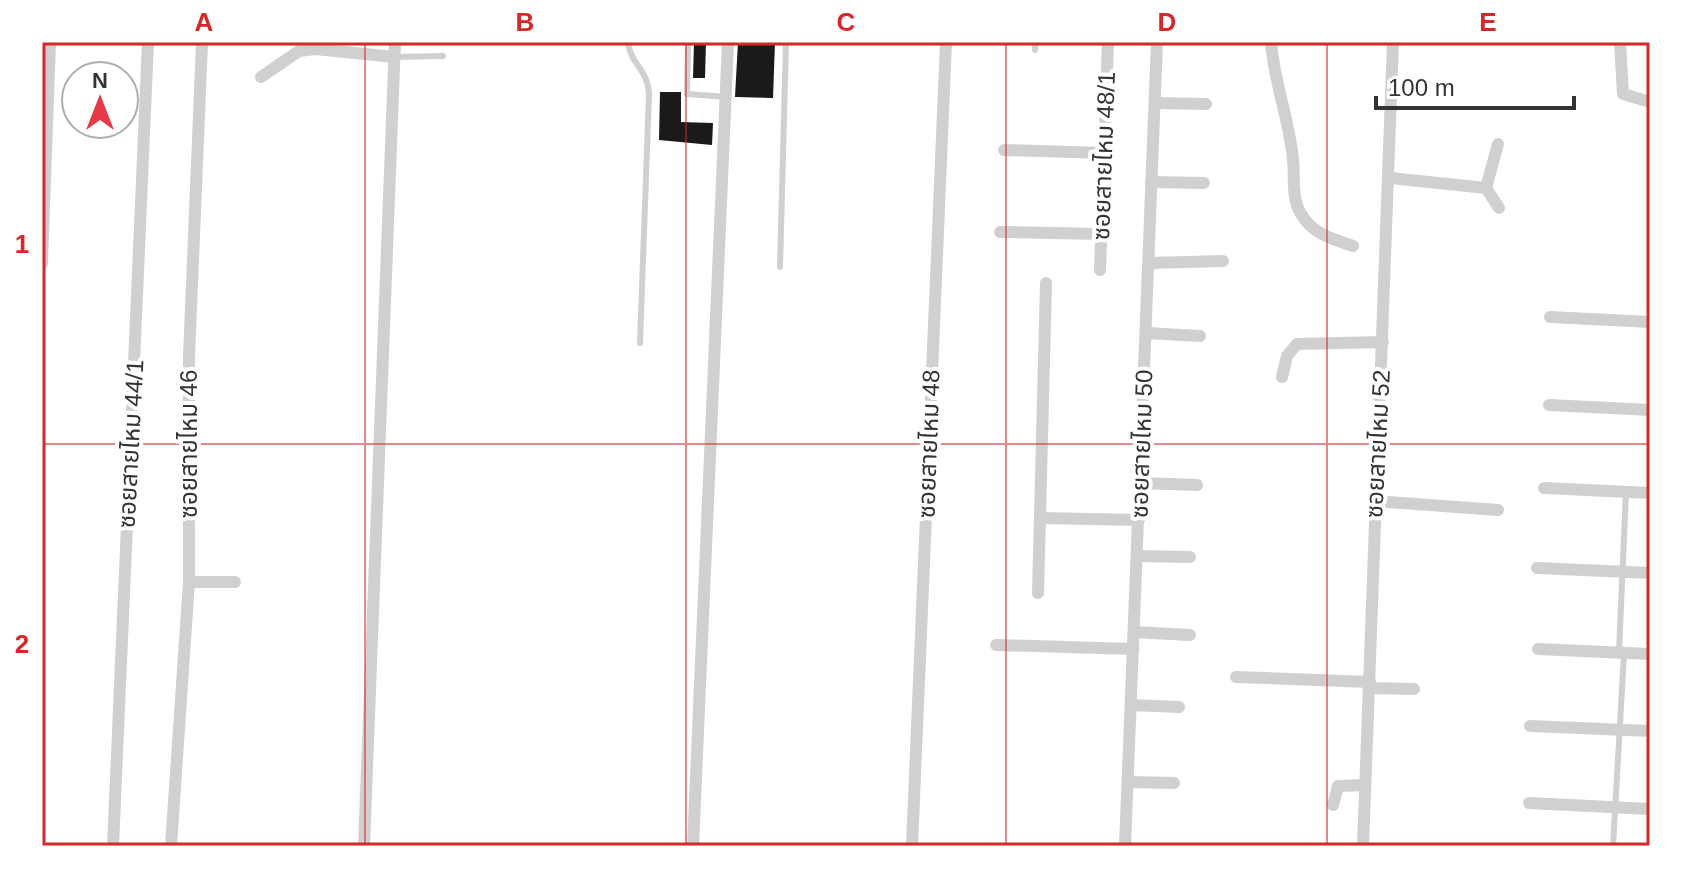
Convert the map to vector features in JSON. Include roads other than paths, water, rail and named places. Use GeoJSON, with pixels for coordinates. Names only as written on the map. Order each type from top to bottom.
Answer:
{"type":"FeatureCollection","features":[{"type":"Feature","properties":{"kind":"street"},"geometry":{"type":"LineString","coordinates":[[42,263],[50,42]]}},
{"type":"Feature","properties":{"kind":"street","name":"ซอยสายไหม 44/1"},"geometry":{"type":"LineString","coordinates":[[113,846],[148,42]]}},
{"type":"Feature","properties":{"kind":"street","name":"ซอยสายไหม 46"},"geometry":{"type":"LineString","coordinates":[[171,846],[189,582],[189,356],[202,42]]}},
{"type":"Feature","properties":{"kind":"street"},"geometry":{"type":"LineString","coordinates":[[364,846],[395,42]]}},
{"type":"Feature","properties":{"kind":"street"},"geometry":{"type":"LineString","coordinates":[[693,846],[728,42]]}},
{"type":"Feature","properties":{"kind":"street","name":"ซอยสายไหม 48"},"geometry":{"type":"LineString","coordinates":[[912,846],[946,42]]}},
{"type":"Feature","properties":{"kind":"street","name":"ซอยสายไหม 48/1"},"geometry":{"type":"LineString","coordinates":[[1100,270],[1108,42]]}},
{"type":"Feature","properties":{"kind":"street","name":"ซอยสายไหม 50"},"geometry":{"type":"LineString","coordinates":[[1125,846],[1157,42]]}},
{"type":"Feature","properties":{"kind":"street"},"geometry":{"type":"LineString","coordinates":[[1271,42],[1274,80],[1293,158],[1297,205],[1310,226],[1323,236],[1353,246]]}},
{"type":"Feature","properties":{"kind":"street","name":"ซอยสายไหม 52"},"geometry":{"type":"LineString","coordinates":[[1363,846],[1393,42]]}},
{"type":"Feature","properties":{"kind":"street"},"geometry":{"type":"LineString","coordinates":[[1620,42],[1623,94],[1650,102]]}},
{"type":"Feature","properties":{"kind":"street"},"geometry":{"type":"LineString","coordinates":[[261,77],[299,51],[315,49],[395,57]]}},
{"type":"Feature","properties":{"kind":"street"},"geometry":{"type":"LineString","coordinates":[[1155,103],[1206,104]]}},
{"type":"Feature","properties":{"kind":"street"},"geometry":{"type":"LineString","coordinates":[[1498,144],[1486,188],[1499,208]]}},
{"type":"Feature","properties":{"kind":"street"},"geometry":{"type":"LineString","coordinates":[[1004,150],[1103,153]]}},
{"type":"Feature","properties":{"kind":"street"},"geometry":{"type":"LineString","coordinates":[[1390,178],[1486,188]]}},
{"type":"Feature","properties":{"kind":"street"},"geometry":{"type":"LineString","coordinates":[[1151,182],[1204,183]]}},
{"type":"Feature","properties":{"kind":"street"},"geometry":{"type":"LineString","coordinates":[[1000,232],[1101,234]]}},
{"type":"Feature","properties":{"kind":"street"},"geometry":{"type":"LineString","coordinates":[[1149,263],[1223,261]]}},
{"type":"Feature","properties":{"kind":"street"},"geometry":{"type":"LineString","coordinates":[[1038,593],[1046,283]]}},
{"type":"Feature","properties":{"kind":"street"},"geometry":{"type":"LineString","coordinates":[[1550,317],[1650,322]]}},
{"type":"Feature","properties":{"kind":"street"},"geometry":{"type":"LineString","coordinates":[[1146,333],[1200,336]]}},
{"type":"Feature","properties":{"kind":"street"},"geometry":{"type":"LineString","coordinates":[[1282,377],[1287,356],[1297,344],[1383,342]]}},
{"type":"Feature","properties":{"kind":"street"},"geometry":{"type":"LineString","coordinates":[[1549,405],[1650,410]]}},
{"type":"Feature","properties":{"kind":"street"},"geometry":{"type":"LineString","coordinates":[[1141,483],[1197,485]]}},
{"type":"Feature","properties":{"kind":"street"},"geometry":{"type":"LineString","coordinates":[[1544,488],[1650,493]]}},
{"type":"Feature","properties":{"kind":"street"},"geometry":{"type":"LineString","coordinates":[[1374,501],[1498,510]]}},
{"type":"Feature","properties":{"kind":"street"},"geometry":{"type":"LineString","coordinates":[[1040,518],[1139,520]]}},
{"type":"Feature","properties":{"kind":"street"},"geometry":{"type":"LineString","coordinates":[[1138,556],[1190,557]]}},
{"type":"Feature","properties":{"kind":"street"},"geometry":{"type":"LineString","coordinates":[[1537,568],[1650,573]]}},
{"type":"Feature","properties":{"kind":"street"},"geometry":{"type":"LineString","coordinates":[[189,582],[235,582]]}},
{"type":"Feature","properties":{"kind":"street"},"geometry":{"type":"LineString","coordinates":[[1134,632],[1190,635]]}},
{"type":"Feature","properties":{"kind":"street"},"geometry":{"type":"LineString","coordinates":[[996,645],[1133,649]]}},
{"type":"Feature","properties":{"kind":"street"},"geometry":{"type":"LineString","coordinates":[[1538,649],[1650,654]]}},
{"type":"Feature","properties":{"kind":"street"},"geometry":{"type":"LineString","coordinates":[[1236,677],[1414,689]]}},
{"type":"Feature","properties":{"kind":"street"},"geometry":{"type":"LineString","coordinates":[[1131,705],[1179,707]]}},
{"type":"Feature","properties":{"kind":"street"},"geometry":{"type":"LineString","coordinates":[[1530,726],[1650,731]]}},
{"type":"Feature","properties":{"kind":"street"},"geometry":{"type":"LineString","coordinates":[[1128,782],[1174,783]]}},
{"type":"Feature","properties":{"kind":"street"},"geometry":{"type":"LineString","coordinates":[[1333,805],[1338,786],[1365,785]]}},
{"type":"Feature","properties":{"kind":"street"},"geometry":{"type":"LineString","coordinates":[[1529,803],[1650,809]]}},
{"type":"Feature","properties":{"kind":"lane"},"geometry":{"type":"LineString","coordinates":[[628,42],[632,59],[646,73],[649,94],[640,343]]}},
{"type":"Feature","properties":{"kind":"lane"},"geometry":{"type":"LineString","coordinates":[[688,42],[686,93],[727,97]]}},
{"type":"Feature","properties":{"kind":"lane"},"geometry":{"type":"LineString","coordinates":[[780,267],[786,42]]}},
{"type":"Feature","properties":{"kind":"lane"},"geometry":{"type":"LineString","coordinates":[[395,57],[443,56]]}},
{"type":"Feature","properties":{"kind":"lane"},"geometry":{"type":"LineString","coordinates":[[1613,846],[1620,730],[1626,492]]}}]}
